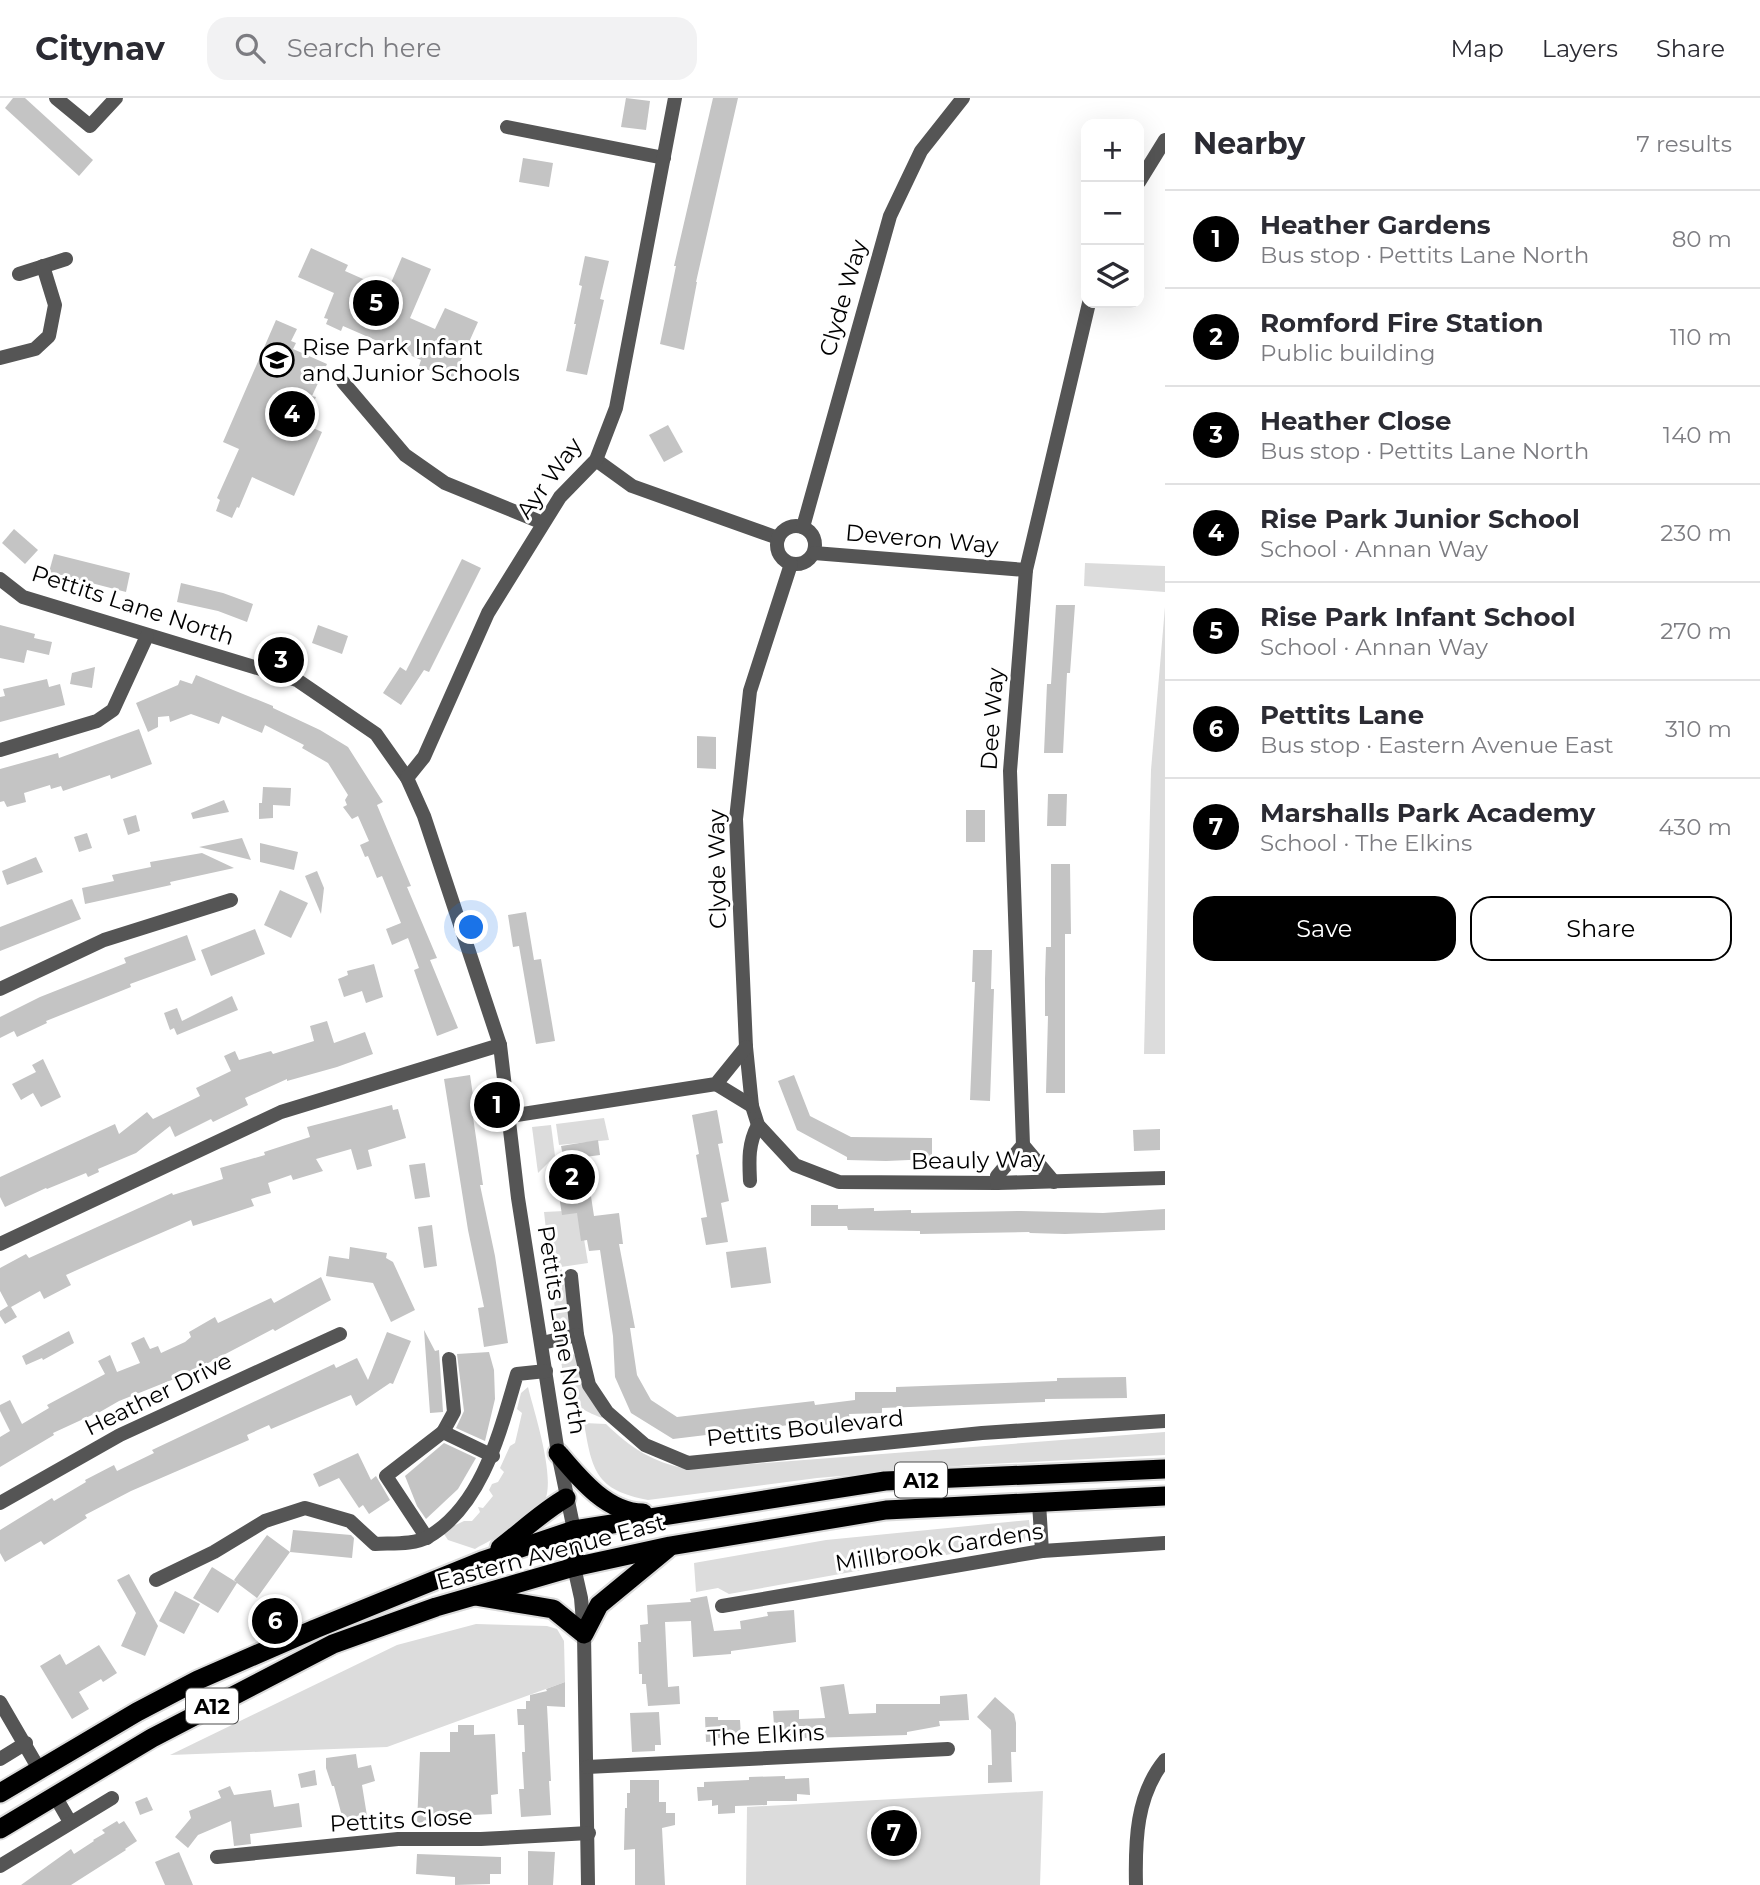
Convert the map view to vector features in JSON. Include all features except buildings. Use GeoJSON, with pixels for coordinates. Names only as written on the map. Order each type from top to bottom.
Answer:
{"type":"FeatureCollection","features":[{"type":"Feature","properties":{"kind":"highway"},"geometry":{"type":"LineString","coordinates":[[558,1453],[579,1478],[619,1508],[633,1513],[679,1513]]}},
{"type":"Feature","properties":{"kind":"highway","name":"Eastern Avenue East"},"geometry":{"type":"LineString","coordinates":[[0,1793],[137,1712],[198,1680],[482,1561],[574,1530],[885,1481],[1165,1469]]}},
{"type":"Feature","properties":{"kind":"highway","name":"Eastern Avenue East"},"geometry":{"type":"LineString","coordinates":[[0,1829],[152,1738],[333,1644],[473,1595],[574,1567],[670,1546],[886,1510],[1165,1496]]}},
{"type":"Feature","properties":{"kind":"highway"},"geometry":{"type":"LineString","coordinates":[[482,1561],[566,1498]]}},
{"type":"Feature","properties":{"kind":"highway"},"geometry":{"type":"LineString","coordinates":[[574,1530],[574,1567]]}},
{"type":"Feature","properties":{"kind":"highway"},"geometry":{"type":"LineString","coordinates":[[473,1595],[553,1609],[584,1634],[599,1605],[670,1546]]}},
{"type":"Feature","properties":{"kind":"street"},"geometry":{"type":"LineString","coordinates":[[56,98],[90,126],[116,98]]}},
{"type":"Feature","properties":{"kind":"street","name":"Ayr Way"},"geometry":{"type":"LineString","coordinates":[[407,778],[424,757],[488,613],[560,497],[596,460],[616,408],[675,98]]}},
{"type":"Feature","properties":{"kind":"street","name":"Clyde Way"},"geometry":{"type":"LineString","coordinates":[[803,527],[890,215],[921,151],[963,98]]}},
{"type":"Feature","properties":{"kind":"street"},"geometry":{"type":"LineString","coordinates":[[508,127],[664,158]]}},
{"type":"Feature","properties":{"kind":"street"},"geometry":{"type":"LineString","coordinates":[[1144,174],[1165,140]]}},
{"type":"Feature","properties":{"kind":"street"},"geometry":{"type":"LineString","coordinates":[[19,274],[65,259]]}},
{"type":"Feature","properties":{"kind":"street"},"geometry":{"type":"LineString","coordinates":[[0,358],[34,349],[49,336],[55,305],[43,266]]}},
{"type":"Feature","properties":{"kind":"street","name":"Dee Way"},"geometry":{"type":"LineString","coordinates":[[1023,1145],[1010,771],[1026,570],[1088,308]]}},
{"type":"Feature","properties":{"kind":"street"},"geometry":{"type":"LineString","coordinates":[[343,382],[405,456],[445,483],[543,523]]}},
{"type":"Feature","properties":{"kind":"street"},"geometry":{"type":"LineString","coordinates":[[596,460],[632,486],[778,538]]}},
{"type":"Feature","properties":{"kind":"street"},"geometry":{"type":"LineString","coordinates":[[794,525],[803,527],[815,540],[814,553],[803,564],[791,564],[783,558],[778,549],[778,538],[783,529],[794,525]]}},
{"type":"Feature","properties":{"kind":"street","name":"Deveron Way"},"geometry":{"type":"LineString","coordinates":[[814,553],[1026,570]]}},
{"type":"Feature","properties":{"kind":"street","name":"Clyde Way"},"geometry":{"type":"LineString","coordinates":[[791,564],[750,691],[736,819],[746,1048],[752,1106],[758,1125],[795,1164]]}},
{"type":"Feature","properties":{"kind":"street","name":"Pettits Lane North"},"geometry":{"type":"LineString","coordinates":[[0,579],[23,597],[297,680],[376,734],[407,778],[424,816],[500,1045],[518,1198],[558,1453],[574,1530]]}},
{"type":"Feature","properties":{"kind":"street"},"geometry":{"type":"LineString","coordinates":[[0,750],[97,721],[113,710],[147,636]]}},
{"type":"Feature","properties":{"kind":"street"},"geometry":{"type":"LineString","coordinates":[[0,989],[103,940],[231,900]]}},
{"type":"Feature","properties":{"kind":"street"},"geometry":{"type":"LineString","coordinates":[[0,1244],[281,1112],[500,1045]]}},
{"type":"Feature","properties":{"kind":"street"},"geometry":{"type":"LineString","coordinates":[[716,1084],[746,1048]]}},
{"type":"Feature","properties":{"kind":"street"},"geometry":{"type":"LineString","coordinates":[[510,1116],[716,1084],[752,1106]]}},
{"type":"Feature","properties":{"kind":"street"},"geometry":{"type":"LineString","coordinates":[[750,1181],[748,1154],[758,1125]]}},
{"type":"Feature","properties":{"kind":"street"},"geometry":{"type":"LineString","coordinates":[[997,1183],[997,1176],[1023,1145],[1054,1182]]}},
{"type":"Feature","properties":{"kind":"street","name":"Beauly Way"},"geometry":{"type":"LineString","coordinates":[[795,1164],[839,1182],[997,1183],[1165,1178]]}},
{"type":"Feature","properties":{"kind":"street","name":"Pettits Boulevard"},"geometry":{"type":"LineString","coordinates":[[571,1276],[577,1335],[589,1385],[607,1412],[645,1445],[688,1463],[982,1433],[1165,1421]]}},
{"type":"Feature","properties":{"kind":"street","name":"Heather Drive"},"geometry":{"type":"LineString","coordinates":[[0,1503],[120,1435],[340,1334]]}},
{"type":"Feature","properties":{"kind":"street"},"geometry":{"type":"LineString","coordinates":[[542,1343],[577,1335]]}},
{"type":"Feature","properties":{"kind":"street"},"geometry":{"type":"LineString","coordinates":[[427,1538],[386,1476],[443,1432],[454,1412],[449,1359]]}},
{"type":"Feature","properties":{"kind":"street"},"geometry":{"type":"LineString","coordinates":[[156,1580],[214,1552],[265,1521],[305,1508],[350,1521],[374,1544],[427,1538],[463,1506],[493,1455],[517,1374],[546,1371]]}},
{"type":"Feature","properties":{"kind":"street"},"geometry":{"type":"LineString","coordinates":[[443,1432],[493,1455]]}},
{"type":"Feature","properties":{"kind":"street"},"geometry":{"type":"LineString","coordinates":[[1039,1503],[1042,1551]]}},
{"type":"Feature","properties":{"kind":"street","name":"Millbrook Gardens"},"geometry":{"type":"LineString","coordinates":[[722,1606],[1042,1551],[1165,1543]]}},
{"type":"Feature","properties":{"kind":"street"},"geometry":{"type":"LineString","coordinates":[[574,1567],[581,1598],[584,1634],[588,1885]]}},
{"type":"Feature","properties":{"kind":"street"},"geometry":{"type":"LineString","coordinates":[[0,1702],[39,1769]]}},
{"type":"Feature","properties":{"kind":"street"},"geometry":{"type":"LineString","coordinates":[[0,1759],[26,1743]]}},
{"type":"Feature","properties":{"kind":"street","name":"The Elkins"},"geometry":{"type":"LineString","coordinates":[[587,1767],[948,1749]]}},
{"type":"Feature","properties":{"kind":"street"},"geometry":{"type":"LineString","coordinates":[[1136,1885],[1140,1811],[1147,1787],[1165,1760]]}},
{"type":"Feature","properties":{"kind":"street"},"geometry":{"type":"LineString","coordinates":[[55,1796],[70,1822]]}},
{"type":"Feature","properties":{"kind":"street"},"geometry":{"type":"LineString","coordinates":[[0,1866],[112,1798]]}},
{"type":"Feature","properties":{"kind":"street","name":"Pettits Close"},"geometry":{"type":"LineString","coordinates":[[217,1857],[398,1839],[481,1839],[589,1833]]}},
{"type":"Feature","properties":{"kind":"shaded area"},"geometry":{"type":"Polygon","coordinates":[[[1085,563],[1165,566],[1165,592],[1084,586],[1085,563]]]}},
{"type":"Feature","properties":{"kind":"shaded area"},"geometry":{"type":"Polygon","coordinates":[[[1165,607],[1165,1054],[1144,1054],[1151,770],[1165,607]]]}},
{"type":"Feature","properties":{"kind":"shaded area"},"geometry":{"type":"Polygon","coordinates":[[[604,1118],[609,1140],[559,1145],[556,1124],[604,1118]]]}},
{"type":"Feature","properties":{"kind":"shaded area"},"geometry":{"type":"Polygon","coordinates":[[[551,1125],[555,1156],[538,1173],[532,1127],[551,1125]]]}},
{"type":"Feature","properties":{"kind":"shaded area"},"geometry":{"type":"Polygon","coordinates":[[[584,1210],[581,1221],[588,1263],[561,1267],[572,1316],[570,1325],[557,1327],[544,1212],[584,1210]]]}},
{"type":"Feature","properties":{"kind":"shaded area"},"geometry":{"type":"Polygon","coordinates":[[[569,1351],[577,1357],[587,1391],[602,1418],[580,1407],[569,1395],[560,1355],[569,1351]]]}},
{"type":"Feature","properties":{"kind":"shaded area"},"geometry":{"type":"Polygon","coordinates":[[[528,1387],[546,1464],[547,1494],[543,1504],[521,1523],[475,1549],[448,1540],[444,1534],[445,1530],[464,1521],[472,1521],[480,1512],[478,1507],[483,1508],[493,1496],[489,1490],[504,1472],[500,1468],[510,1446],[515,1443],[522,1413],[517,1409],[521,1393],[528,1387]]]}},
{"type":"Feature","properties":{"kind":"shaded area"},"geometry":{"type":"Polygon","coordinates":[[[584,1423],[606,1424],[643,1453],[687,1469],[1165,1432],[1165,1455],[970,1465],[817,1478],[648,1500],[617,1490],[600,1476],[590,1454],[584,1423]]]}},
{"type":"Feature","properties":{"kind":"shaded area"},"geometry":{"type":"Polygon","coordinates":[[[1029,1520],[1030,1528],[1024,1541],[729,1594],[718,1588],[696,1592],[694,1563],[826,1540],[1029,1520]]]}},
{"type":"Feature","properties":{"kind":"shaded area"},"geometry":{"type":"Polygon","coordinates":[[[476,1624],[547,1626],[557,1629],[564,1641],[565,1682],[387,1747],[170,1755],[397,1645],[476,1624]]]}},
{"type":"Feature","properties":{"kind":"shaded area"},"geometry":{"type":"Polygon","coordinates":[[[1043,1791],[1040,1885],[746,1885],[747,1807],[1043,1791]]]}},
{"type":"Feature","properties":{"kind":"place","name":"Rise Park Infant School"},"geometry":{"type":"Point","coordinates":[376,303]}},
{"type":"Feature","properties":{"kind":"place","name":"Rise Park Infant and Junior Schools"},"geometry":{"type":"Point","coordinates":[277,360]}},
{"type":"Feature","properties":{"kind":"place","name":"Rise Park Junior School"},"geometry":{"type":"Point","coordinates":[292,414]}},
{"type":"Feature","properties":{"kind":"place","name":"Heather Close"},"geometry":{"type":"Point","coordinates":[281,660]}},
{"type":"Feature","properties":{"kind":"place","name":"Heather Gardens"},"geometry":{"type":"Point","coordinates":[497,1105]}},
{"type":"Feature","properties":{"kind":"place","name":"Romford Fire Station"},"geometry":{"type":"Point","coordinates":[572,1177]}},
{"type":"Feature","properties":{"kind":"place","name":"Pettits Lane"},"geometry":{"type":"Point","coordinates":[275,1621]}},
{"type":"Feature","properties":{"kind":"place","name":"Marshalls Park Academy"},"geometry":{"type":"Point","coordinates":[894,1833]}}]}
